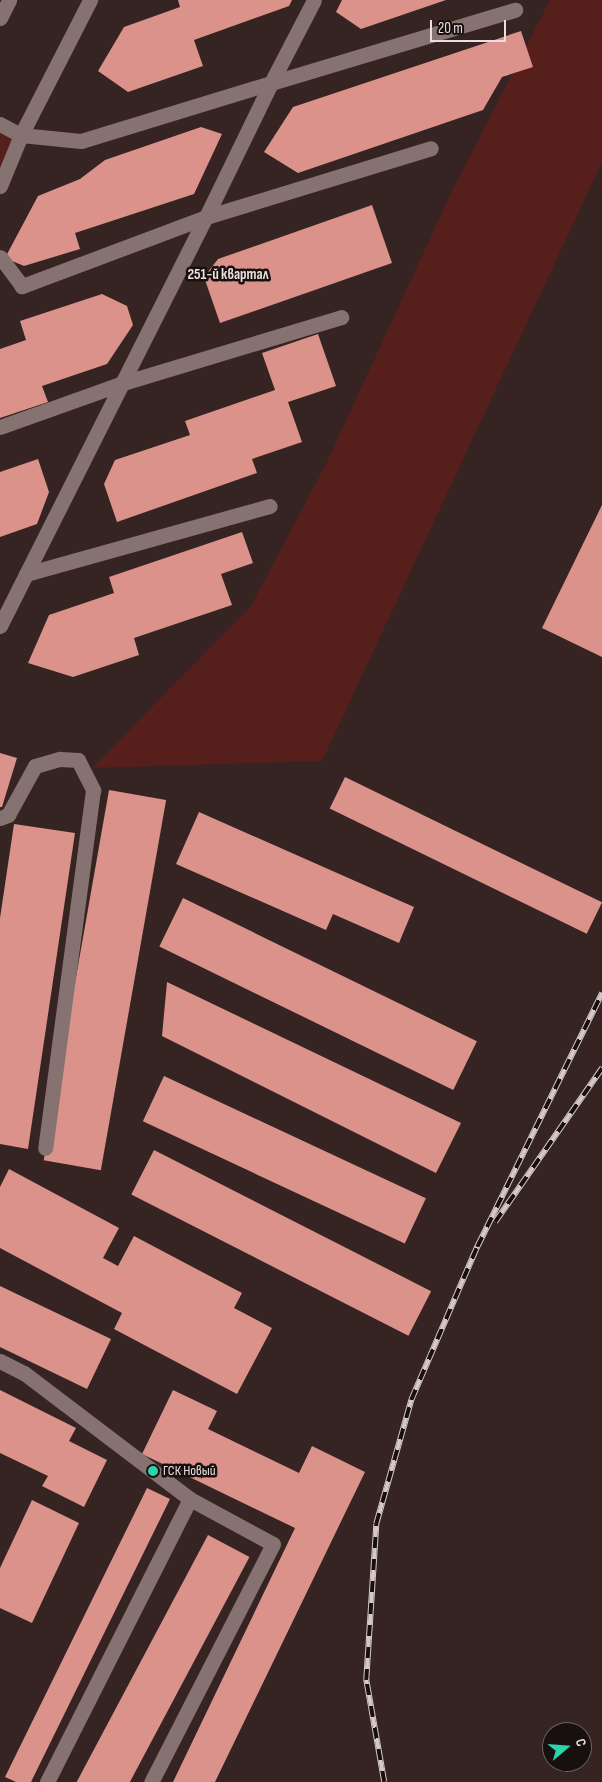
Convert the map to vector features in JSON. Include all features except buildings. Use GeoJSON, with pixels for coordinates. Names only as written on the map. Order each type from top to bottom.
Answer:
{"type":"FeatureCollection","features":[{"type":"Feature","properties":{"kind":"street"},"geometry":{"type":"LineString","coordinates":[[0,18],[9,0]]}},
{"type":"Feature","properties":{"kind":"street"},"geometry":{"type":"LineString","coordinates":[[0,186],[21,135],[90,0]]}},
{"type":"Feature","properties":{"kind":"street"},"geometry":{"type":"LineString","coordinates":[[0,626],[314,0]]}},
{"type":"Feature","properties":{"kind":"street"},"geometry":{"type":"LineString","coordinates":[[0,124],[21,135],[81,141],[515,10]]}},
{"type":"Feature","properties":{"kind":"street"},"geometry":{"type":"LineString","coordinates":[[0,257],[22,286],[206,218],[431,148]]}},
{"type":"Feature","properties":{"kind":"street"},"geometry":{"type":"LineString","coordinates":[[0,427],[123,383],[341,317]]}},
{"type":"Feature","properties":{"kind":"street"},"geometry":{"type":"LineString","coordinates":[[26,574],[270,506]]}},
{"type":"Feature","properties":{"kind":"street"},"geometry":{"type":"LineString","coordinates":[[0,818],[8,815],[35,766],[60,759],[78,760],[93,790],[45,1148]]}},
{"type":"Feature","properties":{"kind":"street"},"geometry":{"type":"LineString","coordinates":[[0,1361],[24,1373],[190,1499],[273,1544],[151,1782]]}},
{"type":"Feature","properties":{"kind":"street"},"geometry":{"type":"LineString","coordinates":[[47,1782],[190,1499]]}},
{"type":"Feature","properties":{"kind":"shaded area"},"geometry":{"type":"Polygon","coordinates":[[[550,0],[602,0],[602,162],[322,761],[92,768],[251,606],[326,464],[451,193],[550,0]]]}},
{"type":"Feature","properties":{"kind":"shaded area"},"geometry":{"type":"Polygon","coordinates":[[[0,132],[16,141],[0,174],[0,132]]]}},
{"type":"Feature","properties":{"kind":"railway"},"geometry":{"type":"LineString","coordinates":[[384,1782],[366,1680],[376,1524],[411,1400],[477,1247],[602,993]]}},
{"type":"Feature","properties":{"kind":"railway"},"geometry":{"type":"LineString","coordinates":[[495,1222],[602,1068]]}},
{"type":"Feature","properties":{"kind":"place","name":"ГСК Новый"},"geometry":{"type":"Point","coordinates":[153,1471]}},
{"type":"Feature","properties":{"kind":"district","name":"251-й квартал"},"geometry":{"type":"Point","coordinates":[228,275]}}]}
